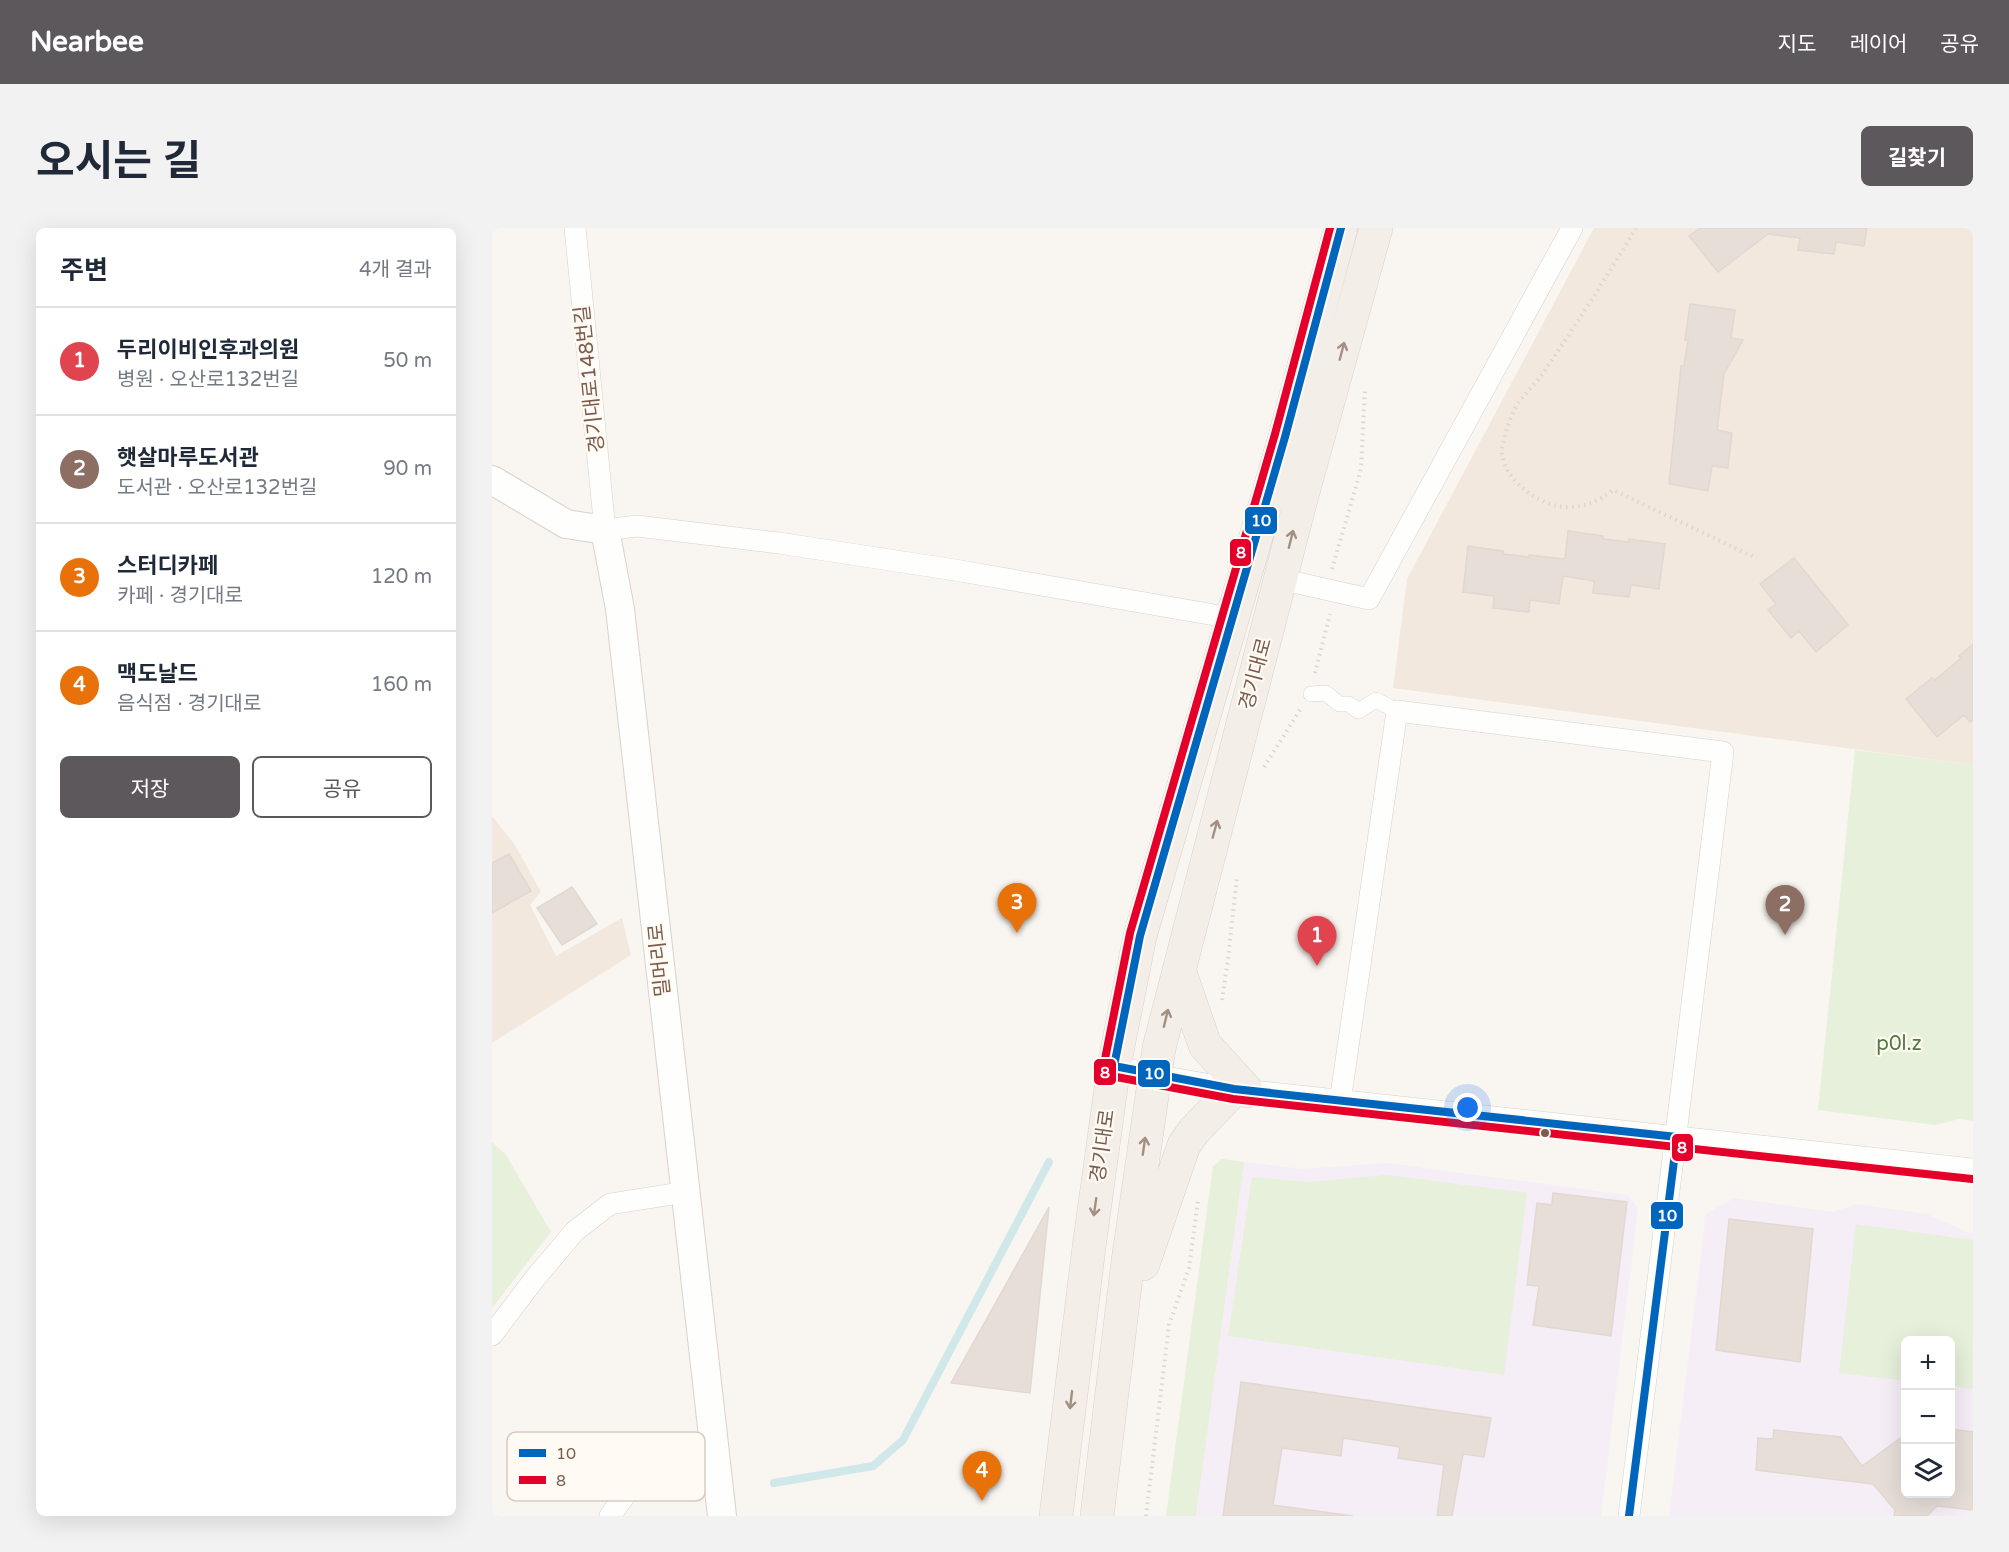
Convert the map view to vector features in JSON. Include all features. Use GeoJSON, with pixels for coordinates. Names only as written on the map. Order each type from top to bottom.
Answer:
{"type":"FeatureCollection","features":[{"type":"Feature","properties":{"kind":"main road","name":"경기대로"},"geometry":{"type":"LineString","coordinates":[[1056,1516],[1114,1066],[1140,936],[1285,437],[1341,228]]}},
{"type":"Feature","properties":{"kind":"main road","name":"경기대로"},"geometry":{"type":"LineString","coordinates":[[1097,1516],[1119,1334],[1159,1048],[1280,579],[1376,228]]}},
{"type":"Feature","properties":{"kind":"main road"},"geometry":{"type":"LineString","coordinates":[[492,480],[566,524],[605,530]]}},
{"type":"Feature","properties":{"kind":"main road","name":"밀머리로"},"geometry":{"type":"LineString","coordinates":[[605,530],[620,609],[722,1516]]}},
{"type":"Feature","properties":{"kind":"main road"},"geometry":{"type":"LineString","coordinates":[[1119,1334],[1184,1145],[1194,1131],[1240,1090],[1205,1045],[1179,970]]}},
{"type":"Feature","properties":{"kind":"street","name":"경기대로148번길"},"geometry":{"type":"LineString","coordinates":[[575,228],[605,530]]}},
{"type":"Feature","properties":{"kind":"street"},"geometry":{"type":"LineString","coordinates":[[1280,579],[1369,600],[1572,228]]}},
{"type":"Feature","properties":{"kind":"street"},"geometry":{"type":"LineString","coordinates":[[605,530],[637,526],[779,543],[955,570],[1232,618]]}},
{"type":"Feature","properties":{"kind":"street"},"geometry":{"type":"LineString","coordinates":[[1311,694],[1326,693],[1339,704],[1349,705],[1358,711],[1376,700],[1397,711],[1723,753],[1629,1516]]}},
{"type":"Feature","properties":{"kind":"street"},"geometry":{"type":"LineString","coordinates":[[1340,1102],[1397,711]]}},
{"type":"Feature","properties":{"kind":"street"},"geometry":{"type":"LineString","coordinates":[[1114,1066],[1240,1090],[1340,1102],[1973,1169]]}},
{"type":"Feature","properties":{"kind":"street"},"geometry":{"type":"LineString","coordinates":[[492,1335],[536,1276],[575,1231],[610,1204],[686,1192]]}},
{"type":"Feature","properties":{"kind":"street"},"geometry":{"type":"LineString","coordinates":[[705,1473],[717,1470]]}},
{"type":"Feature","properties":{"kind":"street"},"geometry":{"type":"LineString","coordinates":[[610,1516],[621,1501]]}},
{"type":"Feature","properties":{"kind":"path"},"geometry":{"type":"LineString","coordinates":[[1636,228],[1544,372],[1519,403],[1511,419],[1502,448],[1506,468],[1520,487],[1540,500],[1565,507],[1597,502],[1613,490],[1754,557]]}},
{"type":"Feature","properties":{"kind":"path"},"geometry":{"type":"LineString","coordinates":[[1262,770],[1311,694],[1331,608],[1326,590],[1360,469],[1365,388]]}},
{"type":"Feature","properties":{"kind":"path"},"geometry":{"type":"LineString","coordinates":[[1228,959],[1238,867]]}},
{"type":"Feature","properties":{"kind":"shaded area"},"geometry":{"type":"Polygon","coordinates":[[[1594,228],[1973,228],[1973,765],[1393,688],[1407,579],[1594,228]]]}},
{"type":"Feature","properties":{"kind":"shaded area"},"geometry":{"type":"Polygon","coordinates":[[[492,816],[515,845],[541,892],[530,905],[556,956],[622,918],[631,955],[492,1043],[492,816]]]}},
{"type":"Feature","properties":{"kind":"shaded area"},"geometry":{"type":"Polygon","coordinates":[[[1244,1162],[1303,1169],[1386,1163],[1628,1195],[1638,1208],[1601,1516],[1196,1516],[1244,1162]]]}},
{"type":"Feature","properties":{"kind":"shaded area"},"geometry":{"type":"Polygon","coordinates":[[[1734,1198],[1833,1212],[1857,1204],[1927,1214],[1973,1233],[1973,1516],[1669,1516],[1706,1214],[1734,1198]]]}},
{"type":"Feature","properties":{"kind":"green space","name":"p0l.z"},"geometry":{"type":"Polygon","coordinates":[[[1855,750],[1973,765],[1973,1121],[1959,1119],[1935,1125],[1818,1110],[1855,750]]]}},
{"type":"Feature","properties":{"kind":"green space"},"geometry":{"type":"Polygon","coordinates":[[[492,1142],[506,1155],[551,1232],[492,1308],[492,1142]]]}},
{"type":"Feature","properties":{"kind":"green space"},"geometry":{"type":"Polygon","coordinates":[[[1222,1159],[1244,1162],[1196,1516],[1166,1516],[1213,1166],[1222,1159]]]}},
{"type":"Feature","properties":{"kind":"green space"},"geometry":{"type":"Polygon","coordinates":[[[1387,1175],[1527,1193],[1504,1375],[1228,1336],[1252,1177],[1308,1182],[1387,1175]]]}},
{"type":"Feature","properties":{"kind":"green space"},"geometry":{"type":"Polygon","coordinates":[[[1856,1224],[1973,1240],[1973,1389],[1955,1387],[1955,1336],[1901,1336],[1901,1381],[1839,1373],[1856,1224]]]}},
{"type":"Feature","properties":{"kind":"building"},"geometry":{"type":"Polygon","coordinates":[[[1700,228],[1867,228],[1864,246],[1836,242],[1834,254],[1798,250],[1800,238],[1768,234],[1718,272],[1689,236],[1700,228]]]}},
{"type":"Feature","properties":{"kind":"building"},"geometry":{"type":"Polygon","coordinates":[[[1690,304],[1735,310],[1731,338],[1743,340],[1724,374],[1717,430],[1732,433],[1728,468],[1712,466],[1708,491],[1669,484],[1681,366],[1684,366],[1688,340],[1685,340],[1690,304]]]}},
{"type":"Feature","properties":{"kind":"building"},"geometry":{"type":"Polygon","coordinates":[[[1568,531],[1603,536],[1603,539],[1629,542],[1629,539],[1665,544],[1659,589],[1631,585],[1629,597],[1593,593],[1594,581],[1563,576],[1559,604],[1530,600],[1529,612],[1493,608],[1494,596],[1463,592],[1468,546],[1503,551],[1503,554],[1565,559],[1568,531]]]}},
{"type":"Feature","properties":{"kind":"building"},"geometry":{"type":"Polygon","coordinates":[[[1794,558],[1848,625],[1816,652],[1799,631],[1791,638],[1768,610],[1776,604],[1760,584],[1794,558]]]}},
{"type":"Feature","properties":{"kind":"building"},"geometry":{"type":"Polygon","coordinates":[[[1973,644],[1973,720],[1970,722],[1964,715],[1937,737],[1906,699],[1932,678],[1935,680],[1961,658],[1959,656],[1973,644]]]}},
{"type":"Feature","properties":{"kind":"building"},"geometry":{"type":"Polygon","coordinates":[[[509,854],[531,891],[492,913],[492,863],[509,854]]]}},
{"type":"Feature","properties":{"kind":"building"},"geometry":{"type":"Polygon","coordinates":[[[572,887],[597,924],[562,945],[537,908],[572,887]]]}},
{"type":"Feature","properties":{"kind":"building"},"geometry":{"type":"Polygon","coordinates":[[[1553,1193],[1627,1202],[1611,1336],[1533,1325],[1539,1286],[1527,1285],[1537,1203],[1552,1205],[1553,1193]]]}},
{"type":"Feature","properties":{"kind":"building"},"geometry":{"type":"Polygon","coordinates":[[[1049,1207],[1030,1393],[951,1383],[1049,1207]]]}},
{"type":"Feature","properties":{"kind":"building"},"geometry":{"type":"Polygon","coordinates":[[[1729,1219],[1813,1229],[1800,1362],[1716,1350],[1729,1219]]]}},
{"type":"Feature","properties":{"kind":"building"},"geometry":{"type":"Polygon","coordinates":[[[1241,1382],[1491,1418],[1484,1457],[1463,1454],[1452,1516],[1437,1516],[1444,1465],[1398,1458],[1400,1447],[1343,1438],[1341,1456],[1282,1448],[1273,1505],[1353,1516],[1223,1516],[1241,1382]]]}},
{"type":"Feature","properties":{"kind":"building"},"geometry":{"type":"Polygon","coordinates":[[[1774,1430],[1841,1437],[1862,1466],[1901,1438],[1901,1498],[1955,1498],[1955,1430],[1973,1432],[1973,1510],[1937,1506],[1927,1516],[1894,1516],[1895,1510],[1873,1484],[1756,1470],[1758,1438],[1773,1439],[1774,1430]]]}},
{"type":"Feature","properties":{"kind":"waterway"},"geometry":{"type":"LineString","coordinates":[[774,1483],[873,1466],[903,1440],[1049,1162]]}},
{"type":"Feature","properties":{"kind":"transit line","name":"8"},"geometry":{"type":"LineString","coordinates":[[1330,228],[1275,434],[1130,933],[1104,1064],[1105,1072],[1111,1076],[1233,1099],[1972,1179]]}},
{"type":"Feature","properties":{"kind":"transit line","name":"10"},"geometry":{"type":"LineString","coordinates":[[1341,228],[1285,437],[1140,936],[1114,1066],[1234,1089],[1677,1137],[1629,1516]]}},
{"type":"Feature","properties":{"kind":"place","name":"스터디카페"},"geometry":{"type":"Point","coordinates":[1017,933]}},
{"type":"Feature","properties":{"kind":"place","name":"햇살마루도서관"},"geometry":{"type":"Point","coordinates":[1785,935]}},
{"type":"Feature","properties":{"kind":"place","name":"두리이비인후과의원"},"geometry":{"type":"Point","coordinates":[1317,966]}},
{"type":"Feature","properties":{"kind":"place","name":"맥도날드"},"geometry":{"type":"Point","coordinates":[982,1501]}}]}
